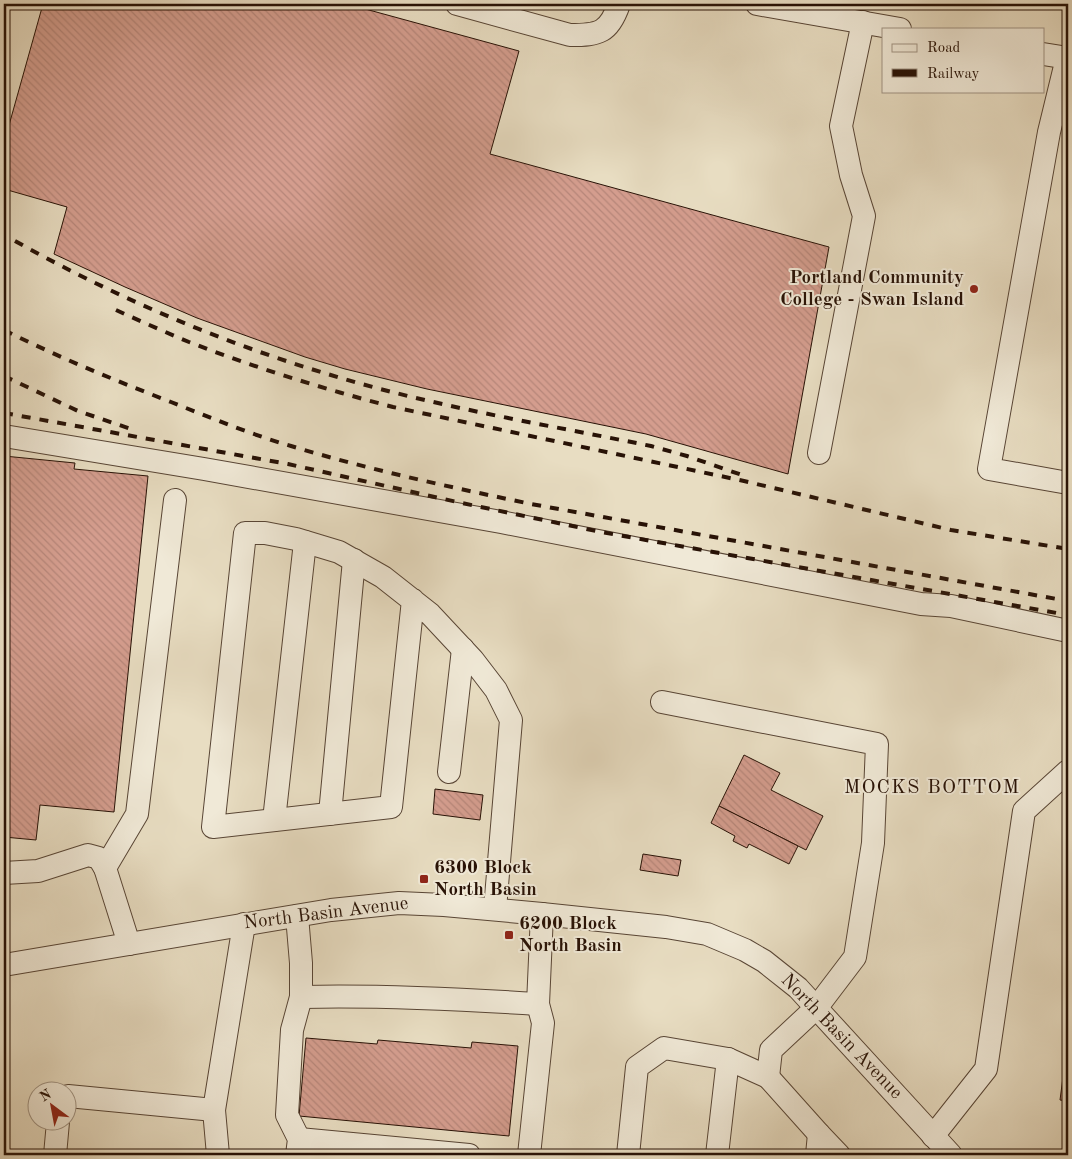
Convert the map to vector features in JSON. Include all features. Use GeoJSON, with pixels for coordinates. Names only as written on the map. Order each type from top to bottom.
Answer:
{"type":"FeatureCollection","features":[{"type":"Feature","properties":{"kind":"street"},"geometry":{"type":"LineString","coordinates":[[457,4],[570,35],[588,35],[603,30],[613,20],[619,4]]}},
{"type":"Feature","properties":{"kind":"street"},"geometry":{"type":"LineString","coordinates":[[762,4],[895,28]]}},
{"type":"Feature","properties":{"kind":"street"},"geometry":{"type":"LineString","coordinates":[[819,453],[864,216],[851,175],[841,126],[863,22]]}},
{"type":"Feature","properties":{"kind":"street"},"geometry":{"type":"LineString","coordinates":[[1044,54],[1067,58],[1049,132],[989,468],[1068,483]]}},
{"type":"Feature","properties":{"kind":"street"},"geometry":{"type":"LineString","coordinates":[[4,436],[204,469],[501,522],[921,604],[951,606],[1068,631]]}},
{"type":"Feature","properties":{"kind":"street"},"geometry":{"type":"LineString","coordinates":[[105,868],[137,814],[175,500]]}},
{"type":"Feature","properties":{"kind":"street"},"geometry":{"type":"LineString","coordinates":[[412,600],[391,807],[213,827],[245,534],[265,533],[339,552],[383,577],[430,614],[463,649],[496,690],[511,720],[495,910]]}},
{"type":"Feature","properties":{"kind":"street"},"geometry":{"type":"LineString","coordinates":[[274,820],[305,542]]}},
{"type":"Feature","properties":{"kind":"street"},"geometry":{"type":"LineString","coordinates":[[330,814],[354,560]]}},
{"type":"Feature","properties":{"kind":"street"},"geometry":{"type":"LineString","coordinates":[[450,772],[463,649]]}},
{"type":"Feature","properties":{"kind":"street"},"geometry":{"type":"LineString","coordinates":[[662,702],[877,744],[873,843],[855,957],[817,1007],[771,1050],[768,1077]]}},
{"type":"Feature","properties":{"kind":"street"},"geometry":{"type":"LineString","coordinates":[[933,1136],[986,1069],[1024,811],[1068,771]]}},
{"type":"Feature","properties":{"kind":"street"},"geometry":{"type":"LineString","coordinates":[[4,873],[38,871],[88,855],[99,858],[105,868],[129,944]]}},
{"type":"Feature","properties":{"kind":"street","name":"North Basin Avenue"},"geometry":{"type":"LineString","coordinates":[[4,965],[244,924],[360,906],[399,903],[419,903],[542,914],[666,927],[707,934],[745,950],[764,961],[798,988],[951,1155]]}},
{"type":"Feature","properties":{"kind":"street"},"geometry":{"type":"LineString","coordinates":[[529,1155],[542,1023],[538,1004],[542,914]]}},
{"type":"Feature","properties":{"kind":"street"},"geometry":{"type":"LineString","coordinates":[[297,916],[302,963],[301,997],[292,1030],[286,1115],[298,1147],[469,1155]]}},
{"type":"Feature","properties":{"kind":"street"},"geometry":{"type":"LineString","coordinates":[[218,1155],[214,1110],[244,924]]}},
{"type":"Feature","properties":{"kind":"street"},"geometry":{"type":"LineString","coordinates":[[301,997],[354,995],[538,1004]]}},
{"type":"Feature","properties":{"kind":"street"},"geometry":{"type":"LineString","coordinates":[[628,1155],[637,1067],[664,1048],[728,1059],[768,1077],[818,1145],[838,1155]]}},
{"type":"Feature","properties":{"kind":"street"},"geometry":{"type":"LineString","coordinates":[[717,1155],[728,1059]]}},
{"type":"Feature","properties":{"kind":"street"},"geometry":{"type":"LineString","coordinates":[[78,1097],[214,1110]]}},
{"type":"Feature","properties":{"kind":"street"},"geometry":{"type":"LineString","coordinates":[[55,1155],[57,1132]]}},
{"type":"Feature","properties":{"kind":"building"},"geometry":{"type":"Polygon","coordinates":[[[43,4],[347,4],[519,51],[490,154],[829,247],[788,474],[646,434],[427,389],[345,369],[305,357],[197,318],[54,254],[67,207],[4,189],[4,143],[43,4]]]}},
{"type":"Feature","properties":{"kind":"building"},"geometry":{"type":"Polygon","coordinates":[[[4,456],[75,463],[74,469],[148,476],[114,812],[40,805],[36,840],[4,837],[4,456]]]}},
{"type":"Feature","properties":{"kind":"building"},"geometry":{"type":"Polygon","coordinates":[[[744,755],[780,773],[771,790],[823,816],[806,850],[719,806],[744,755]]]}},
{"type":"Feature","properties":{"kind":"building"},"geometry":{"type":"Polygon","coordinates":[[[435,789],[483,795],[480,820],[433,814],[435,789]]]}},
{"type":"Feature","properties":{"kind":"building"},"geometry":{"type":"Polygon","coordinates":[[[719,806],[798,846],[789,864],[749,844],[747,848],[733,841],[735,836],[711,823],[719,806]]]}},
{"type":"Feature","properties":{"kind":"building"},"geometry":{"type":"Polygon","coordinates":[[[643,854],[681,860],[678,876],[640,870],[643,854]]]}},
{"type":"Feature","properties":{"kind":"building"},"geometry":{"type":"Polygon","coordinates":[[[306,1038],[377,1044],[378,1040],[471,1048],[472,1042],[518,1046],[509,1136],[299,1116],[306,1038]]]}},
{"type":"Feature","properties":{"kind":"building"},"geometry":{"type":"Polygon","coordinates":[[[1065,1062],[1068,1063],[1068,1101],[1060,1100],[1065,1062]]]}},
{"type":"Feature","properties":{"kind":"railway"},"geometry":{"type":"LineString","coordinates":[[15,241],[94,282],[174,319],[299,365],[379,389],[418,398],[651,446],[742,475]]}},
{"type":"Feature","properties":{"kind":"railway"},"geometry":{"type":"LineString","coordinates":[[116,310],[189,342],[239,361],[393,407],[744,481],[951,530],[1068,549]]}},
{"type":"Feature","properties":{"kind":"railway"},"geometry":{"type":"LineString","coordinates":[[4,330],[86,368],[231,426],[321,455],[440,485],[531,504],[1068,601]]}},
{"type":"Feature","properties":{"kind":"railway"},"geometry":{"type":"LineString","coordinates":[[4,376],[78,411],[134,430]]}},
{"type":"Feature","properties":{"kind":"railway"},"geometry":{"type":"LineString","coordinates":[[4,413],[288,464],[601,532],[1068,615]]}},
{"type":"Feature","properties":{"kind":"place","name":"Portland Community College - Swan Island"},"geometry":{"type":"Point","coordinates":[974,289]}},
{"type":"Feature","properties":{"kind":"place","name":"6300 Block North Basin"},"geometry":{"type":"Point","coordinates":[424,879]}},
{"type":"Feature","properties":{"kind":"place","name":"6200 Block North Basin"},"geometry":{"type":"Point","coordinates":[509,935]}},
{"type":"Feature","properties":{"kind":"district","name":"MOCKS BOTTOM"},"geometry":{"type":"Point","coordinates":[932,788]}}]}
